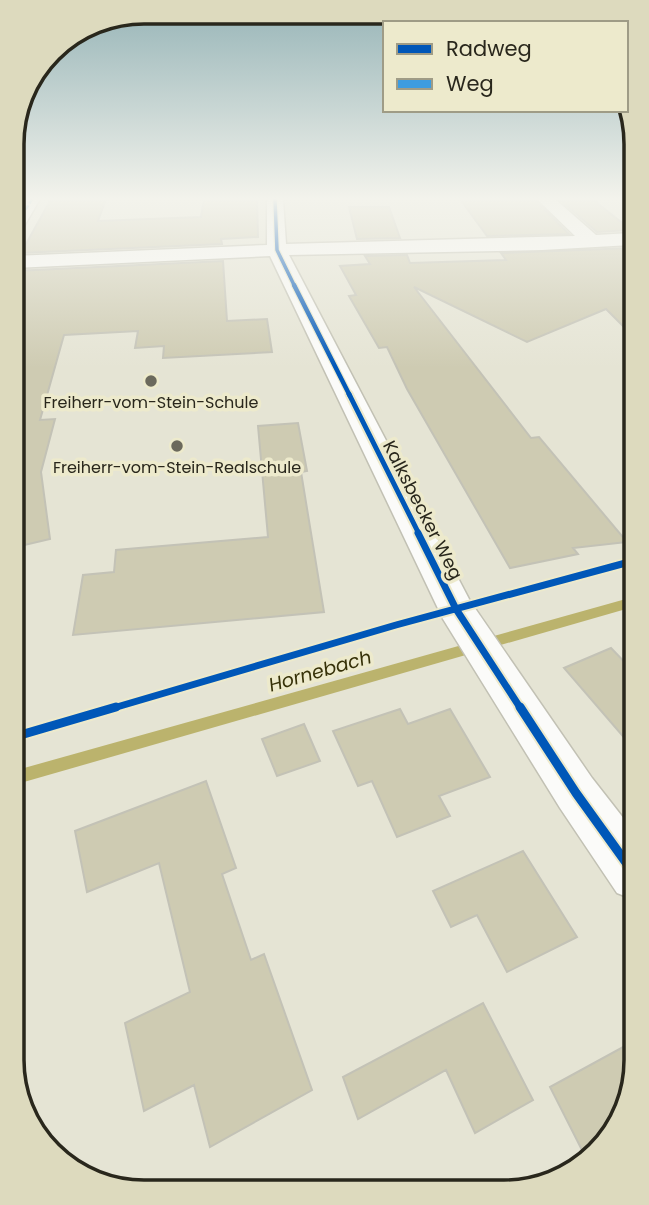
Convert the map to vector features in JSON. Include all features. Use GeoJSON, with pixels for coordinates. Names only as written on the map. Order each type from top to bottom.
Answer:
{"type":"FeatureCollection","features":[{"type":"Feature","properties":{"kind":"street"},"geometry":{"type":"LineString","coordinates":[[24,262],[162,255]]}},
{"type":"Feature","properties":{"kind":"street","name":"Kalksbecker Weg"},"geometry":{"type":"LineString","coordinates":[[280,255],[456,610],[494,671],[624,859]]}},
{"type":"Feature","properties":{"kind":"building"},"geometry":{"type":"Polygon","coordinates":[[[407,255],[410,263],[506,260],[503,255],[624,255],[624,327],[606,309],[527,342],[414,287],[531,438],[539,437],[624,538],[624,542],[573,548],[578,554],[510,568],[407,389],[387,347],[379,348],[349,296],[356,295],[340,266],[370,264],[365,256],[407,255]]]}},
{"type":"Feature","properties":{"kind":"building"},"geometry":{"type":"Polygon","coordinates":[[[223,261],[227,321],[267,319],[272,352],[163,358],[164,346],[135,348],[138,331],[64,335],[40,420],[55,419],[41,472],[50,539],[24,545],[24,271],[223,261]]]}},
{"type":"Feature","properties":{"kind":"building"},"geometry":{"type":"Polygon","coordinates":[[[298,423],[307,471],[301,472],[324,612],[73,635],[83,575],[114,572],[116,550],[268,537],[258,426],[298,423]]]}},
{"type":"Feature","properties":{"kind":"building"},"geometry":{"type":"Polygon","coordinates":[[[611,648],[624,662],[624,737],[564,668],[611,648]]]}},
{"type":"Feature","properties":{"kind":"building"},"geometry":{"type":"Polygon","coordinates":[[[400,709],[408,724],[450,709],[490,777],[439,796],[450,816],[397,837],[372,781],[358,786],[333,731],[400,709]]]}},
{"type":"Feature","properties":{"kind":"building"},"geometry":{"type":"Polygon","coordinates":[[[304,724],[320,761],[277,776],[262,739],[304,724]]]}},
{"type":"Feature","properties":{"kind":"building"},"geometry":{"type":"Polygon","coordinates":[[[206,781],[236,868],[222,874],[251,960],[264,954],[312,1090],[210,1147],[194,1085],[144,1111],[125,1023],[190,992],[159,863],[87,892],[75,831],[206,781]]]}},
{"type":"Feature","properties":{"kind":"building"},"geometry":{"type":"Polygon","coordinates":[[[523,851],[577,937],[507,972],[477,915],[451,927],[433,891],[523,851]]]}},
{"type":"Feature","properties":{"kind":"building"},"geometry":{"type":"Polygon","coordinates":[[[483,1003],[533,1100],[475,1133],[446,1070],[358,1119],[343,1077],[483,1003]]]}},
{"type":"Feature","properties":{"kind":"building"},"geometry":{"type":"Polygon","coordinates":[[[624,1047],[622,1084],[615,1106],[600,1134],[583,1151],[550,1087],[624,1047]]]}},
{"type":"Feature","properties":{"kind":"waterway","name":"Hornebach"},"geometry":{"type":"LineString","coordinates":[[24,775],[624,605]]}},
{"type":"Feature","properties":{"kind":"cycle path"},"geometry":{"type":"LineString","coordinates":[[280,255],[456,609],[576,793],[624,860]]}},
{"type":"Feature","properties":{"kind":"cycle path"},"geometry":{"type":"LineString","coordinates":[[24,734],[396,625],[624,563]]}},
{"type":"Feature","properties":{"kind":"place","name":"Freiherr-vom-Stein-Schule"},"geometry":{"type":"Point","coordinates":[151,381]}},
{"type":"Feature","properties":{"kind":"place","name":"Freiherr-vom-Stein-Realschule"},"geometry":{"type":"Point","coordinates":[177,446]}}]}
